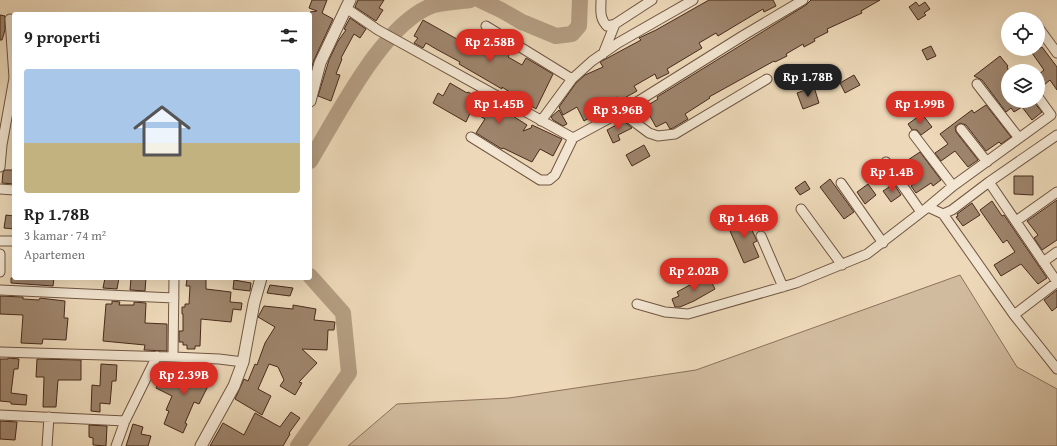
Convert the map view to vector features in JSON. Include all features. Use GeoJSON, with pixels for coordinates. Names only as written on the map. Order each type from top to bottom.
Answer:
{"type":"FeatureCollection","features":[{"type":"Feature","properties":{"kind":"street"},"geometry":{"type":"LineString","coordinates":[[601,0],[600,16],[602,22],[607,26],[615,24],[652,0]]}},
{"type":"Feature","properties":{"kind":"street"},"geometry":{"type":"LineString","coordinates":[[541,121],[572,79],[592,61],[618,43],[693,0]]}},
{"type":"Feature","properties":{"kind":"street"},"geometry":{"type":"LineString","coordinates":[[471,137],[540,180],[549,180],[555,175],[572,138],[621,112],[803,0]]}},
{"type":"Feature","properties":{"kind":"street"},"geometry":{"type":"LineString","coordinates":[[312,93],[320,63],[348,4],[378,30],[572,138]]}},
{"type":"Feature","properties":{"kind":"street"},"geometry":{"type":"LineString","coordinates":[[10,19],[12,48]]}},
{"type":"Feature","properties":{"kind":"street"},"geometry":{"type":"LineString","coordinates":[[603,54],[615,24]]}},
{"type":"Feature","properties":{"kind":"street"},"geometry":{"type":"LineString","coordinates":[[486,26],[572,79]]}},
{"type":"Feature","properties":{"kind":"street"},"geometry":{"type":"LineString","coordinates":[[1045,38],[1057,54]]}},
{"type":"Feature","properties":{"kind":"street"},"geometry":{"type":"LineString","coordinates":[[621,112],[649,133],[658,136],[675,134],[767,79]]}},
{"type":"Feature","properties":{"kind":"street"},"geometry":{"type":"LineString","coordinates":[[977,84],[1019,138]]}},
{"type":"Feature","properties":{"kind":"street"},"geometry":{"type":"LineString","coordinates":[[0,167],[2,145],[12,89]]}},
{"type":"Feature","properties":{"kind":"street"},"geometry":{"type":"LineString","coordinates":[[637,304],[665,312],[688,314],[783,287],[867,254],[883,243],[953,186],[1054,113],[1045,104]]}},
{"type":"Feature","properties":{"kind":"street"},"geometry":{"type":"LineString","coordinates":[[961,129],[987,162]]}},
{"type":"Feature","properties":{"kind":"street"},"geometry":{"type":"LineString","coordinates":[[914,135],[953,186]]}},
{"type":"Feature","properties":{"kind":"street"},"geometry":{"type":"LineString","coordinates":[[886,162],[924,210],[943,214],[952,210],[1057,135]]}},
{"type":"Feature","properties":{"kind":"street"},"geometry":{"type":"LineString","coordinates":[[990,182],[1057,282],[1014,315]]}},
{"type":"Feature","properties":{"kind":"street"},"geometry":{"type":"LineString","coordinates":[[841,183],[883,243]]}},
{"type":"Feature","properties":{"kind":"street"},"geometry":{"type":"LineString","coordinates":[[0,190],[12,190]]}},
{"type":"Feature","properties":{"kind":"street"},"geometry":{"type":"LineString","coordinates":[[1016,221],[1057,192]]}},
{"type":"Feature","properties":{"kind":"street"},"geometry":{"type":"LineString","coordinates":[[801,209],[842,265]]}},
{"type":"Feature","properties":{"kind":"street"},"geometry":{"type":"LineString","coordinates":[[943,214],[1014,315],[1057,369]]}},
{"type":"Feature","properties":{"kind":"street"},"geometry":{"type":"LineString","coordinates":[[761,236],[783,287]]}},
{"type":"Feature","properties":{"kind":"street"},"geometry":{"type":"LineString","coordinates":[[0,241],[12,242]]}},
{"type":"Feature","properties":{"kind":"street"},"geometry":{"type":"LineString","coordinates":[[1043,262],[1057,252]]}},
{"type":"Feature","properties":{"kind":"street"},"geometry":{"type":"LineString","coordinates":[[0,254],[0,272]]}},
{"type":"Feature","properties":{"kind":"street"},"geometry":{"type":"LineString","coordinates":[[173,357],[174,280]]}},
{"type":"Feature","properties":{"kind":"street"},"geometry":{"type":"LineString","coordinates":[[201,446],[234,386],[243,362],[254,303],[260,280]]}},
{"type":"Feature","properties":{"kind":"street"},"geometry":{"type":"LineString","coordinates":[[0,290],[174,298]]}},
{"type":"Feature","properties":{"kind":"street"},"geometry":{"type":"LineString","coordinates":[[0,352],[157,356],[219,359],[243,362]]}},
{"type":"Feature","properties":{"kind":"street"},"geometry":{"type":"LineString","coordinates":[[116,446],[125,420],[157,356]]}},
{"type":"Feature","properties":{"kind":"street"},"geometry":{"type":"LineString","coordinates":[[0,415],[125,420]]}},
{"type":"Feature","properties":{"kind":"street"},"geometry":{"type":"LineString","coordinates":[[47,446],[49,417]]}},
{"type":"Feature","properties":{"kind":"shaded area"},"geometry":{"type":"Polygon","coordinates":[[[960,275],[1017,367],[1057,389],[1057,446],[348,446],[397,404],[509,398],[696,370],[960,275]]]}},
{"type":"Feature","properties":{"kind":"building"},"geometry":{"type":"Polygon","coordinates":[[[312,0],[327,0],[322,13],[333,19],[312,66],[312,12],[310,12],[317,11],[309,8],[312,0]]]}},
{"type":"Feature","properties":{"kind":"building"},"geometry":{"type":"Polygon","coordinates":[[[358,0],[384,0],[379,8],[383,10],[376,21],[355,7],[358,0]]]}},
{"type":"Feature","properties":{"kind":"building"},"geometry":{"type":"Polygon","coordinates":[[[709,0],[773,0],[776,6],[764,12],[763,9],[718,36],[716,33],[699,43],[702,48],[667,69],[669,73],[657,79],[655,74],[634,86],[637,91],[619,101],[617,97],[597,108],[599,112],[584,121],[577,107],[563,115],[559,107],[576,83],[585,75],[603,67],[600,62],[641,40],[639,38],[709,0]]]}},
{"type":"Feature","properties":{"kind":"building"},"geometry":{"type":"Polygon","coordinates":[[[811,0],[880,0],[861,11],[862,13],[827,29],[828,32],[814,39],[815,41],[804,47],[803,44],[786,54],[787,56],[775,62],[774,61],[709,97],[710,98],[685,114],[688,119],[673,128],[670,129],[666,122],[656,127],[645,107],[658,99],[657,97],[806,5],[811,0]]]}},
{"type":"Feature","properties":{"kind":"building"},"geometry":{"type":"Polygon","coordinates":[[[916,2],[919,6],[925,2],[930,9],[924,13],[926,15],[918,20],[909,7],[916,2]]]}},
{"type":"Feature","properties":{"kind":"building"},"geometry":{"type":"Polygon","coordinates":[[[0,15],[5,16],[5,30],[2,40],[0,40],[0,15]]]}},
{"type":"Feature","properties":{"kind":"building"},"geometry":{"type":"Polygon","coordinates":[[[350,18],[366,29],[360,38],[354,34],[341,58],[342,59],[336,74],[340,75],[331,101],[318,96],[329,60],[338,41],[346,30],[344,29],[350,18]]]}},
{"type":"Feature","properties":{"kind":"building"},"geometry":{"type":"Polygon","coordinates":[[[423,20],[464,43],[466,40],[469,42],[474,34],[483,39],[486,33],[512,50],[508,57],[522,65],[526,58],[553,74],[536,109],[502,87],[502,89],[459,64],[460,62],[426,43],[423,48],[414,43],[418,38],[414,36],[423,20]]]}},
{"type":"Feature","properties":{"kind":"building"},"geometry":{"type":"Polygon","coordinates":[[[931,46],[936,56],[927,60],[922,50],[931,46]]]}},
{"type":"Feature","properties":{"kind":"building"},"geometry":{"type":"Polygon","coordinates":[[[1045,51],[1057,67],[1057,90],[1050,80],[1045,84],[1045,64],[1040,64],[1034,56],[1045,56],[1045,51]]]}},
{"type":"Feature","properties":{"kind":"building"},"geometry":{"type":"Polygon","coordinates":[[[1000,56],[1006,64],[1001,64],[1001,105],[982,80],[974,76],[1000,56]]]}},
{"type":"Feature","properties":{"kind":"building"},"geometry":{"type":"Polygon","coordinates":[[[854,75],[860,85],[845,93],[840,83],[854,75]]]}},
{"type":"Feature","properties":{"kind":"building"},"geometry":{"type":"Polygon","coordinates":[[[450,83],[467,93],[468,92],[494,104],[527,125],[523,131],[531,128],[532,125],[562,139],[553,156],[540,149],[532,162],[503,148],[502,149],[476,133],[485,119],[471,111],[466,122],[433,103],[438,93],[443,96],[450,83]]]}},
{"type":"Feature","properties":{"kind":"building"},"geometry":{"type":"Polygon","coordinates":[[[814,87],[819,103],[803,109],[797,93],[814,87]]]}},
{"type":"Feature","properties":{"kind":"building"},"geometry":{"type":"Polygon","coordinates":[[[986,105],[1011,137],[1001,144],[999,142],[986,151],[966,125],[960,123],[955,127],[956,132],[978,160],[968,167],[955,151],[941,161],[935,153],[948,144],[940,134],[972,110],[974,113],[986,105]]]}},
{"type":"Feature","properties":{"kind":"building"},"geometry":{"type":"Polygon","coordinates":[[[1003,108],[1011,108],[1006,112],[1003,108]]]}},
{"type":"Feature","properties":{"kind":"building"},"geometry":{"type":"Polygon","coordinates":[[[1011,108],[1020,108],[1014,112],[1011,108]]]}},
{"type":"Feature","properties":{"kind":"building"},"geometry":{"type":"Polygon","coordinates":[[[1023,108],[1039,108],[1042,112],[1032,120],[1023,108]]]}},
{"type":"Feature","properties":{"kind":"building"},"geometry":{"type":"Polygon","coordinates":[[[559,110],[567,124],[563,126],[551,117],[559,110]]]}},
{"type":"Feature","properties":{"kind":"building"},"geometry":{"type":"Polygon","coordinates":[[[922,114],[932,127],[921,135],[917,130],[912,130],[908,124],[922,114]]]}},
{"type":"Feature","properties":{"kind":"building"},"geometry":{"type":"Polygon","coordinates":[[[621,119],[632,128],[618,135],[620,140],[613,143],[607,130],[620,123],[618,120],[621,119]]]}},
{"type":"Feature","properties":{"kind":"building"},"geometry":{"type":"Polygon","coordinates":[[[644,145],[650,156],[632,166],[626,155],[644,145]]]}},
{"type":"Feature","properties":{"kind":"building"},"geometry":{"type":"Polygon","coordinates":[[[920,152],[941,180],[933,186],[931,183],[916,193],[911,186],[921,179],[908,160],[920,152]]]}},
{"type":"Feature","properties":{"kind":"building"},"geometry":{"type":"Polygon","coordinates":[[[5,170],[12,170],[12,184],[2,183],[3,172],[5,170]]]}},
{"type":"Feature","properties":{"kind":"building"},"geometry":{"type":"Polygon","coordinates":[[[1014,176],[1033,176],[1033,195],[1014,194],[1014,176]]]}},
{"type":"Feature","properties":{"kind":"building"},"geometry":{"type":"Polygon","coordinates":[[[830,179],[854,212],[844,219],[820,187],[830,179]]]}},
{"type":"Feature","properties":{"kind":"building"},"geometry":{"type":"Polygon","coordinates":[[[805,181],[810,189],[800,195],[795,188],[805,181]]]}},
{"type":"Feature","properties":{"kind":"building"},"geometry":{"type":"Polygon","coordinates":[[[868,184],[876,195],[865,204],[857,192],[868,184]]]}},
{"type":"Feature","properties":{"kind":"building"},"geometry":{"type":"Polygon","coordinates":[[[894,184],[901,195],[891,202],[883,191],[894,184]]]}},
{"type":"Feature","properties":{"kind":"building"},"geometry":{"type":"Polygon","coordinates":[[[1057,200],[1057,240],[1042,250],[1034,238],[1038,235],[1027,221],[1057,200]]]}},
{"type":"Feature","properties":{"kind":"building"},"geometry":{"type":"Polygon","coordinates":[[[992,201],[1002,216],[1004,215],[1047,278],[1038,284],[1021,264],[1001,276],[994,265],[1015,252],[1007,240],[1003,243],[980,210],[992,201]]]}},
{"type":"Feature","properties":{"kind":"building"},"geometry":{"type":"Polygon","coordinates":[[[972,203],[980,215],[963,226],[956,217],[958,216],[957,214],[972,203]]]}},
{"type":"Feature","properties":{"kind":"building"},"geometry":{"type":"Polygon","coordinates":[[[6,215],[12,216],[12,229],[4,228],[6,215]]]}},
{"type":"Feature","properties":{"kind":"building"},"geometry":{"type":"Polygon","coordinates":[[[745,215],[757,241],[753,243],[759,257],[744,263],[727,224],[745,215]]]}},
{"type":"Feature","properties":{"kind":"building"},"geometry":{"type":"Polygon","coordinates":[[[708,275],[715,289],[694,301],[680,307],[675,307],[672,299],[679,296],[677,292],[708,275]]]}},
{"type":"Feature","properties":{"kind":"building"},"geometry":{"type":"Polygon","coordinates":[[[11,278],[12,280],[54,280],[53,286],[11,283],[11,278]]]}},
{"type":"Feature","properties":{"kind":"building"},"geometry":{"type":"Polygon","coordinates":[[[105,280],[119,280],[117,289],[103,288],[105,280]]]}},
{"type":"Feature","properties":{"kind":"building"},"geometry":{"type":"Polygon","coordinates":[[[131,280],[146,280],[145,291],[130,290],[131,280]]]}},
{"type":"Feature","properties":{"kind":"building"},"geometry":{"type":"Polygon","coordinates":[[[187,280],[206,280],[206,289],[231,292],[230,302],[242,303],[241,310],[233,309],[231,322],[201,319],[200,346],[195,346],[195,349],[187,349],[187,345],[183,345],[183,342],[179,342],[179,331],[183,331],[182,307],[185,307],[185,304],[189,304],[190,286],[186,286],[187,280]]]}},
{"type":"Feature","properties":{"kind":"building"},"geometry":{"type":"Polygon","coordinates":[[[234,280],[251,283],[250,291],[233,289],[234,280]]]}},
{"type":"Feature","properties":{"kind":"building"},"geometry":{"type":"Polygon","coordinates":[[[270,285],[293,288],[290,296],[267,293],[270,285]]]}},
{"type":"Feature","properties":{"kind":"building"},"geometry":{"type":"Polygon","coordinates":[[[1057,290],[1057,307],[1052,311],[1044,300],[1057,290]]]}},
{"type":"Feature","properties":{"kind":"building"},"geometry":{"type":"Polygon","coordinates":[[[0,296],[23,297],[23,299],[39,300],[40,298],[65,301],[64,318],[68,318],[66,340],[43,339],[42,344],[21,343],[23,315],[0,314],[0,296]]]}},
{"type":"Feature","properties":{"kind":"building"},"geometry":{"type":"Polygon","coordinates":[[[112,301],[120,302],[119,305],[134,305],[134,302],[146,303],[145,323],[167,324],[167,351],[144,350],[145,345],[103,341],[106,304],[112,304],[112,301]]]}},
{"type":"Feature","properties":{"kind":"building"},"geometry":{"type":"Polygon","coordinates":[[[293,305],[316,309],[314,320],[335,322],[334,330],[328,330],[327,350],[302,349],[317,363],[299,382],[302,383],[295,395],[280,386],[284,380],[278,367],[269,364],[258,389],[271,396],[262,415],[235,399],[244,379],[248,381],[255,364],[257,365],[265,343],[275,327],[258,317],[264,306],[293,309],[293,305]]]}},
{"type":"Feature","properties":{"kind":"building"},"geometry":{"type":"Polygon","coordinates":[[[0,359],[19,359],[18,369],[14,369],[11,393],[27,395],[26,405],[11,404],[11,402],[0,401],[0,359]]]}},
{"type":"Feature","properties":{"kind":"building"},"geometry":{"type":"Polygon","coordinates":[[[37,359],[81,360],[81,380],[58,380],[56,407],[43,407],[44,377],[36,377],[37,359]]]}},
{"type":"Feature","properties":{"kind":"building"},"geometry":{"type":"Polygon","coordinates":[[[101,364],[117,365],[116,381],[112,381],[110,404],[100,403],[100,412],[91,411],[92,385],[100,386],[101,364]]]}},
{"type":"Feature","properties":{"kind":"building"},"geometry":{"type":"Polygon","coordinates":[[[197,367],[212,373],[206,386],[208,386],[199,404],[194,402],[185,423],[187,424],[183,433],[164,424],[169,411],[166,410],[172,396],[156,388],[162,376],[179,384],[184,369],[195,373],[197,367]]]}},
{"type":"Feature","properties":{"kind":"building"},"geometry":{"type":"Polygon","coordinates":[[[291,412],[300,418],[289,433],[290,434],[283,446],[210,446],[223,423],[244,435],[255,413],[280,427],[291,412]]]}},
{"type":"Feature","properties":{"kind":"building"},"geometry":{"type":"Polygon","coordinates":[[[0,421],[17,422],[15,440],[0,439],[0,421]]]}},
{"type":"Feature","properties":{"kind":"building"},"geometry":{"type":"Polygon","coordinates":[[[133,424],[143,427],[141,434],[151,436],[148,446],[126,446],[133,424]]]}},
{"type":"Feature","properties":{"kind":"building"},"geometry":{"type":"Polygon","coordinates":[[[89,425],[107,426],[106,446],[93,445],[93,438],[89,437],[89,425]]]}},
{"type":"Feature","properties":{"kind":"waterway"},"geometry":{"type":"LineString","coordinates":[[312,158],[363,73],[379,50],[397,30],[415,15],[434,5],[470,0]]}},
{"type":"Feature","properties":{"kind":"waterway"},"geometry":{"type":"LineString","coordinates":[[480,0],[522,22],[556,36],[572,34],[579,26],[580,0]]}},
{"type":"Feature","properties":{"kind":"waterway"},"geometry":{"type":"LineString","coordinates":[[298,446],[349,373],[343,313],[312,278]]}}]}
